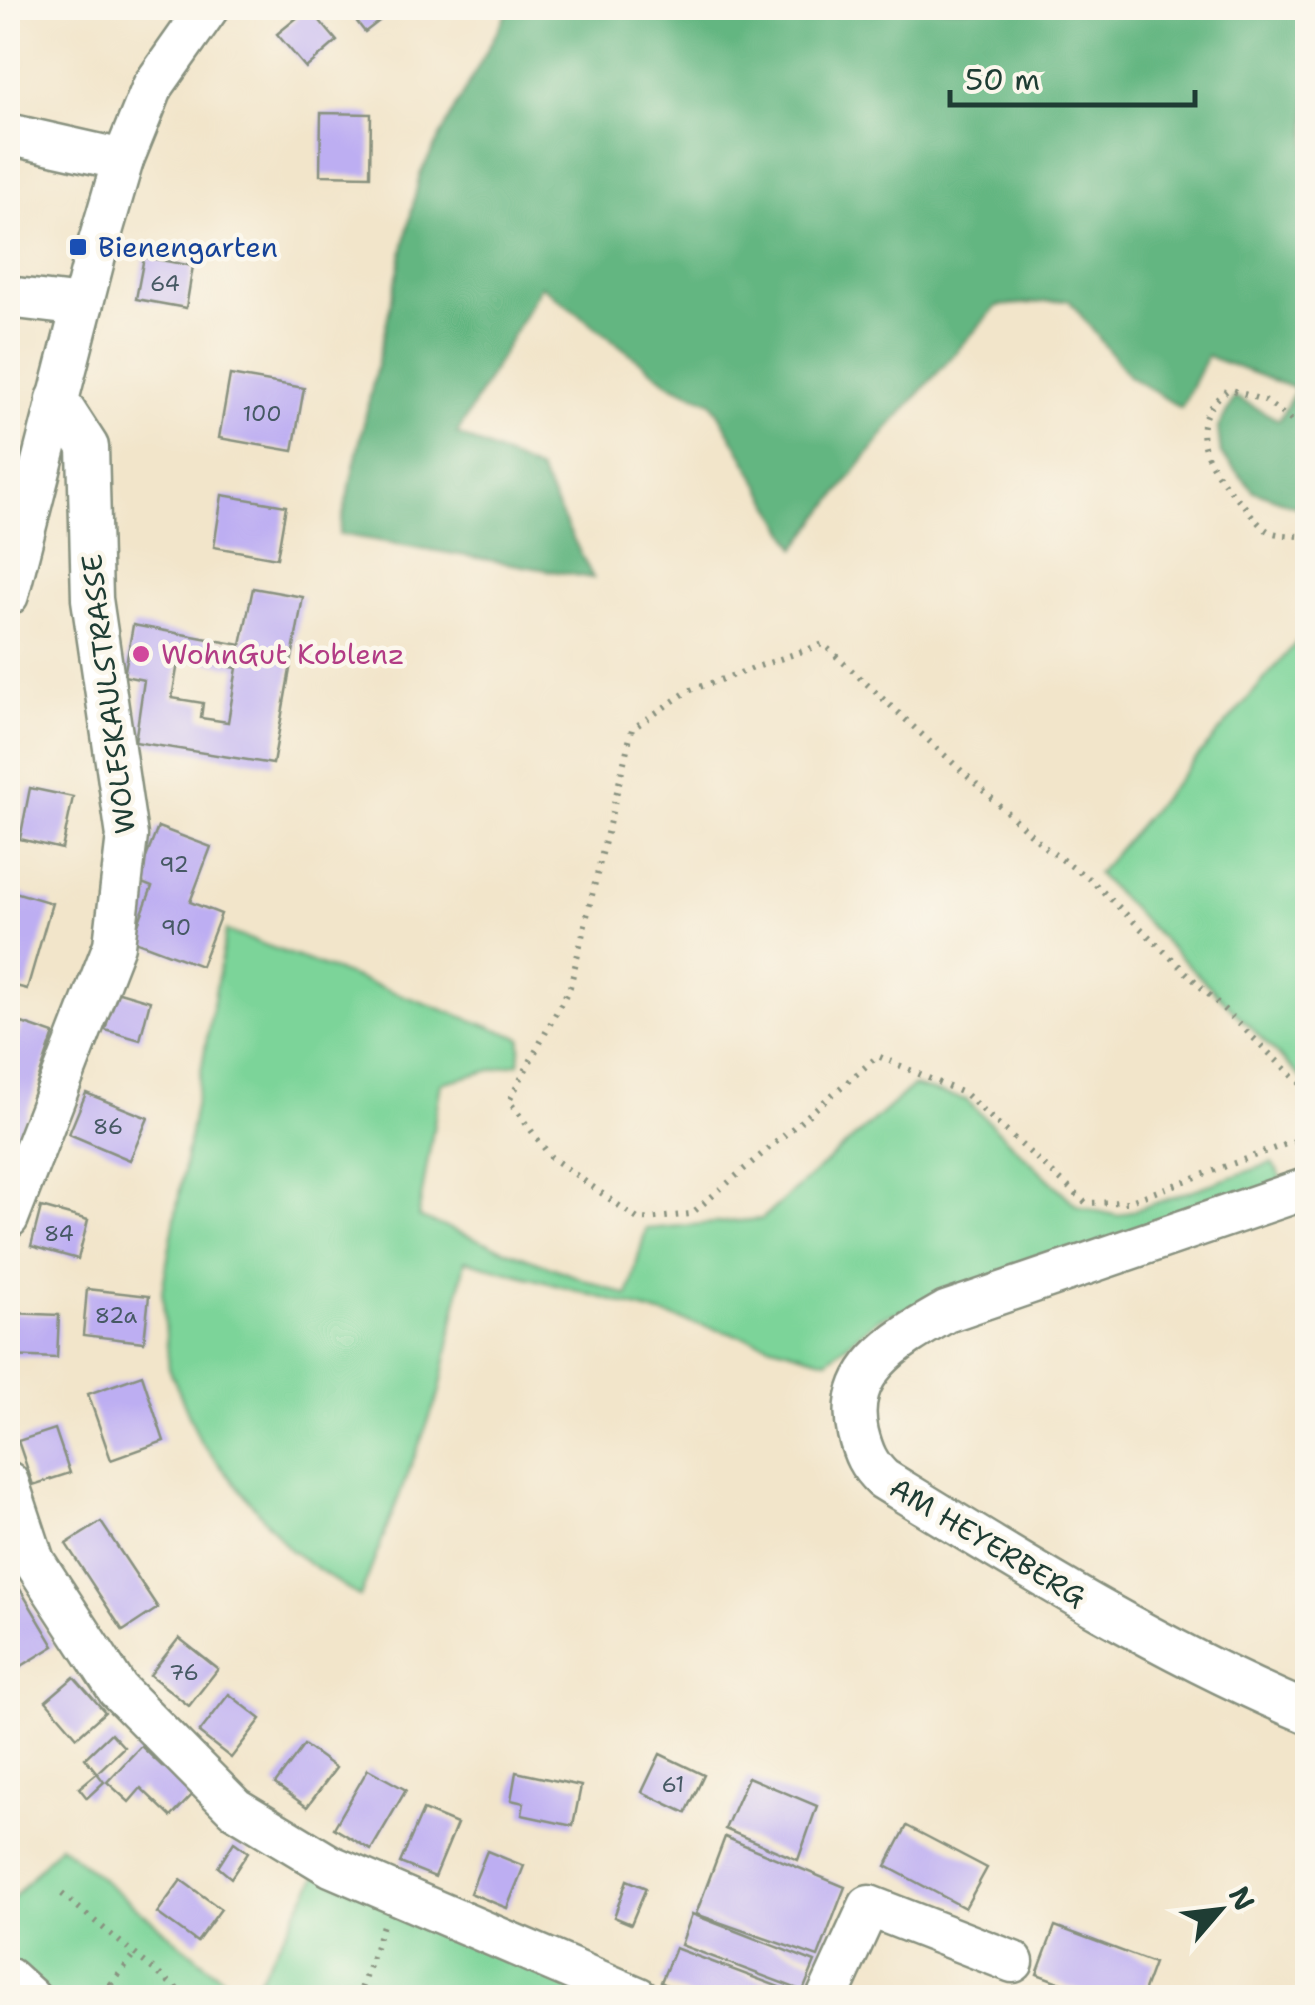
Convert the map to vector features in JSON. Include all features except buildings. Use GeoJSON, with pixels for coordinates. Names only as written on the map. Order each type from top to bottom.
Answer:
{"type":"FeatureCollection","features":[{"type":"Feature","properties":{"kind":"street"},"geometry":{"type":"LineString","coordinates":[[8,595],[123,160],[154,86],[208,8]]}},
{"type":"Feature","properties":{"kind":"street"},"geometry":{"type":"LineString","coordinates":[[8,134],[123,160]]}},
{"type":"Feature","properties":{"kind":"street"},"geometry":{"type":"LineString","coordinates":[[8,297],[82,306]]}},
{"type":"Feature","properties":{"kind":"street","name":"WOLFSKAULSTRASSE"},"geometry":{"type":"LineString","coordinates":[[8,1218],[114,945],[128,836],[92,599],[88,446],[58,399]]}},
{"type":"Feature","properties":{"kind":"street","name":"AM HEYERBERG"},"geometry":{"type":"LineString","coordinates":[[1308,1188],[946,1312],[908,1334],[870,1365],[859,1386],[855,1420],[868,1466],[883,1479],[1048,1581],[1173,1652],[1308,1714]]}},
{"type":"Feature","properties":{"kind":"street"},"geometry":{"type":"LineString","coordinates":[[8,1482],[34,1560],[118,1690],[235,1808],[331,1866],[639,1998]]}},
{"type":"Feature","properties":{"kind":"street"},"geometry":{"type":"LineString","coordinates":[[828,1998],[869,1906],[1013,1962]]}},
{"type":"Feature","properties":{"kind":"street"},"geometry":{"type":"LineString","coordinates":[[8,1978],[30,1998]]}},
{"type":"Feature","properties":{"kind":"path"},"geometry":{"type":"LineString","coordinates":[[1308,433],[1265,401],[1229,389],[1210,402],[1202,432],[1203,454],[1232,493],[1269,531],[1308,537]]}},
{"type":"Feature","properties":{"kind":"path"},"geometry":{"type":"LineString","coordinates":[[1308,1091],[1092,881],[1046,848],[823,644],[688,691],[632,729],[570,986],[510,1101],[551,1157],[640,1220],[691,1214],[878,1056],[965,1094],[1086,1203],[1128,1202],[1308,1136]]}},
{"type":"Feature","properties":{"kind":"path"},"geometry":{"type":"LineString","coordinates":[[358,1998],[394,1893]]}},
{"type":"Feature","properties":{"kind":"path"},"geometry":{"type":"LineString","coordinates":[[62,1894],[188,1998]]}},
{"type":"Feature","properties":{"kind":"path"},"geometry":{"type":"LineString","coordinates":[[127,1998],[110,1984],[136,1954]]}},
{"type":"Feature","properties":{"kind":"path"},"geometry":{"type":"LineString","coordinates":[[248,1998],[253,1992],[268,1998]]}},
{"type":"Feature","properties":{"kind":"green space"},"geometry":{"type":"Polygon","coordinates":[[[510,8],[1307,8],[1307,511],[1254,491],[1221,454],[1218,428],[1235,397],[1279,420],[1296,389],[1207,356],[1181,408],[1129,376],[1069,300],[997,306],[891,425],[796,548],[712,402],[670,384],[541,285],[457,434],[539,471],[593,578],[339,534],[420,174],[510,8]]]}},
{"type":"Feature","properties":{"kind":"green space"},"geometry":{"type":"Polygon","coordinates":[[[1307,630],[1307,1084],[1097,874],[1307,630]]]}},
{"type":"Feature","properties":{"kind":"green space"},"geometry":{"type":"Polygon","coordinates":[[[226,931],[521,1038],[519,1063],[441,1083],[418,1217],[628,1296],[646,1229],[762,1219],[913,1086],[966,1100],[1077,1206],[1118,1216],[1272,1163],[1288,1187],[879,1318],[827,1360],[465,1260],[440,1391],[360,1597],[290,1550],[200,1441],[169,1368],[162,1291],[226,931]]]}},
{"type":"Feature","properties":{"kind":"green space"},"geometry":{"type":"Polygon","coordinates":[[[60,1845],[232,1986],[256,1984],[317,1875],[642,1997],[50,1997],[8,1960],[8,1904],[60,1845]]]}},
{"type":"Feature","properties":{"kind":"place","name":"Bienengarten"},"geometry":{"type":"Point","coordinates":[78,247]}},
{"type":"Feature","properties":{"kind":"place","name":"WohnGut Koblenz"},"geometry":{"type":"Point","coordinates":[141,654]}}]}
